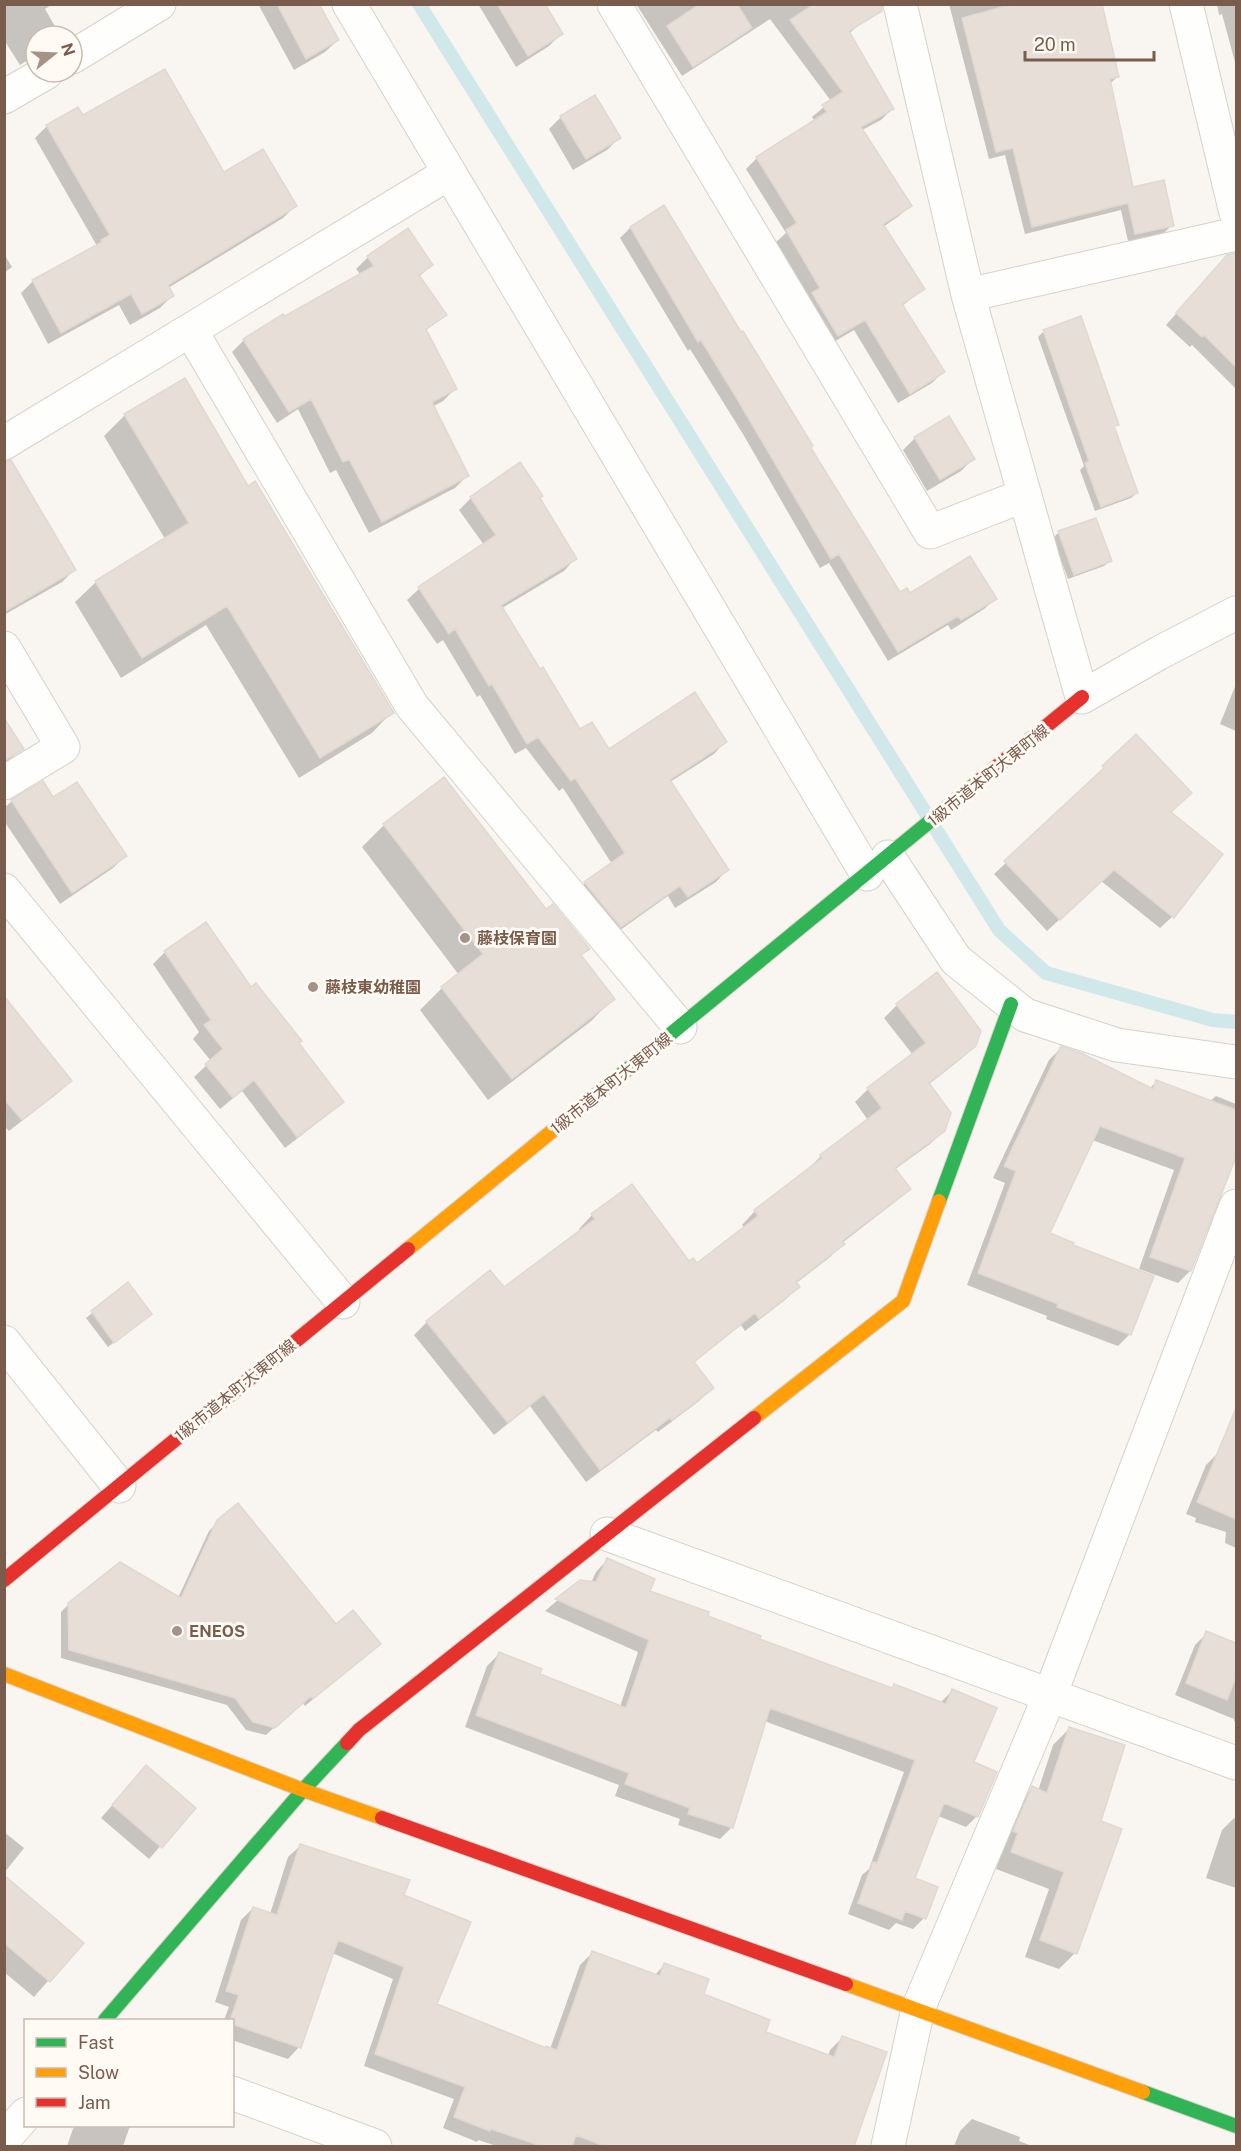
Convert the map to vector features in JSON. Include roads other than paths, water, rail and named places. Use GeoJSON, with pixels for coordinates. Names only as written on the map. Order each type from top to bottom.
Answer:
{"type":"FeatureCollection","features":[{"type":"Feature","properties":{"kind":"street"},"geometry":{"type":"LineString","coordinates":[[84,50],[159,4]]}},
{"type":"Feature","properties":{"kind":"street"},"geometry":{"type":"LineString","coordinates":[[349,4],[449,173],[877,866],[956,960],[1025,1015],[1117,1045],[1236,1062]]}},
{"type":"Feature","properties":{"kind":"street"},"geometry":{"type":"LineString","coordinates":[[900,4],[968,295],[1082,697]]}},
{"type":"Feature","properties":{"kind":"street"},"geometry":{"type":"LineString","coordinates":[[1186,4],[1236,213]]}},
{"type":"Feature","properties":{"kind":"street"},"geometry":{"type":"LineString","coordinates":[[622,7],[930,532],[1025,495]]}},
{"type":"Feature","properties":{"kind":"street"},"geometry":{"type":"LineString","coordinates":[[4,97],[26,84]]}},
{"type":"Feature","properties":{"kind":"street"},"geometry":{"type":"LineString","coordinates":[[4,443],[449,173]]}},
{"type":"Feature","properties":{"kind":"street"},"geometry":{"type":"LineString","coordinates":[[968,295],[1236,234]]}},
{"type":"Feature","properties":{"kind":"street"},"geometry":{"type":"LineString","coordinates":[[190,331],[412,706],[680,1027]]}},
{"type":"Feature","properties":{"kind":"street","name":"1級市道本町大東町線"},"geometry":{"type":"LineString","coordinates":[[4,1580],[1082,697],[1236,613]]}},
{"type":"Feature","properties":{"kind":"street"},"geometry":{"type":"LineString","coordinates":[[4,648],[63,747],[4,783]]}},
{"type":"Feature","properties":{"kind":"street"},"geometry":{"type":"LineString","coordinates":[[4,890],[343,1302]]}},
{"type":"Feature","properties":{"kind":"street"},"geometry":{"type":"LineString","coordinates":[[106,2019],[303,1790],[359,1730],[903,1301],[1011,1004]]}},
{"type":"Feature","properties":{"kind":"street"},"geometry":{"type":"LineString","coordinates":[[888,2146],[918,2009],[1050,1695],[1236,1206]]}},
{"type":"Feature","properties":{"kind":"street"},"geometry":{"type":"LineString","coordinates":[[4,1342],[120,1486]]}},
{"type":"Feature","properties":{"kind":"street"},"geometry":{"type":"LineString","coordinates":[[607,1534],[1236,1763]]}},
{"type":"Feature","properties":{"kind":"street"},"geometry":{"type":"LineString","coordinates":[[4,1674],[303,1790],[918,2009],[1236,2126]]}},
{"type":"Feature","properties":{"kind":"street"},"geometry":{"type":"LineString","coordinates":[[234,2094],[375,2146]]}},
{"type":"Feature","properties":{"kind":"street"},"geometry":{"type":"LineString","coordinates":[[4,2139],[24,2116]]}},
{"type":"Feature","properties":{"kind":"waterway"},"geometry":{"type":"LineString","coordinates":[[419,4],[999,930],[1046,973],[1213,1020],[1236,1022]]}},
{"type":"Feature","properties":{"kind":"place","name":"藤枝保育園"},"geometry":{"type":"Point","coordinates":[465,938]}},
{"type":"Feature","properties":{"kind":"place","name":"藤枝東幼稚園"},"geometry":{"type":"Point","coordinates":[313,987]}},
{"type":"Feature","properties":{"kind":"place","name":"ENEOS"},"geometry":{"type":"Point","coordinates":[177,1631]}}]}
